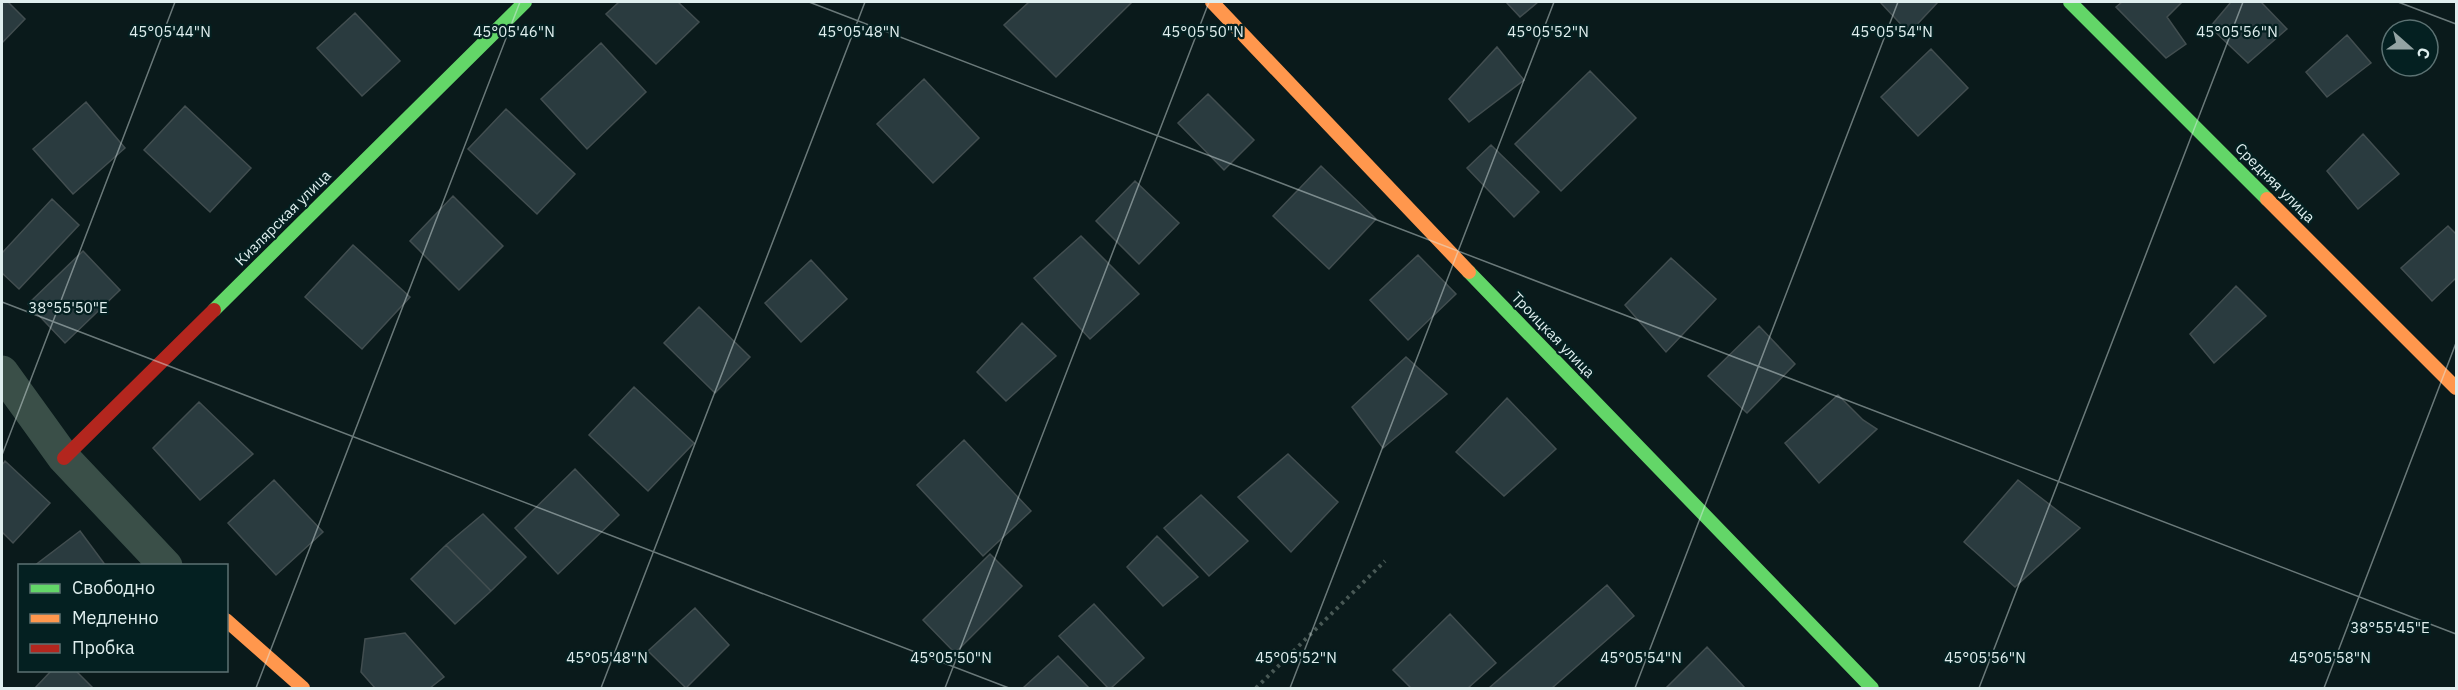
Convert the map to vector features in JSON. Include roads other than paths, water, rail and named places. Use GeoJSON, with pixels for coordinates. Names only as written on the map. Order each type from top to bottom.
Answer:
{"type":"FeatureCollection","features":[{"type":"Feature","properties":{"kind":"street","name":"Кизлярская улица"},"geometry":{"type":"LineString","coordinates":[[64,458],[525,2]]}},
{"type":"Feature","properties":{"kind":"street","name":"Троицкая улица"},"geometry":{"type":"LineString","coordinates":[[1212,2],[1572,380],[1872,688]]}},
{"type":"Feature","properties":{"kind":"street","name":"Средняя улица"},"geometry":{"type":"LineString","coordinates":[[2070,2],[2457,388]]}},
{"type":"Feature","properties":{"kind":"street"},"geometry":{"type":"LineString","coordinates":[[2,372],[64,458],[164,564]]}},
{"type":"Feature","properties":{"kind":"street"},"geometry":{"type":"LineString","coordinates":[[228,622],[303,688]]}}]}
